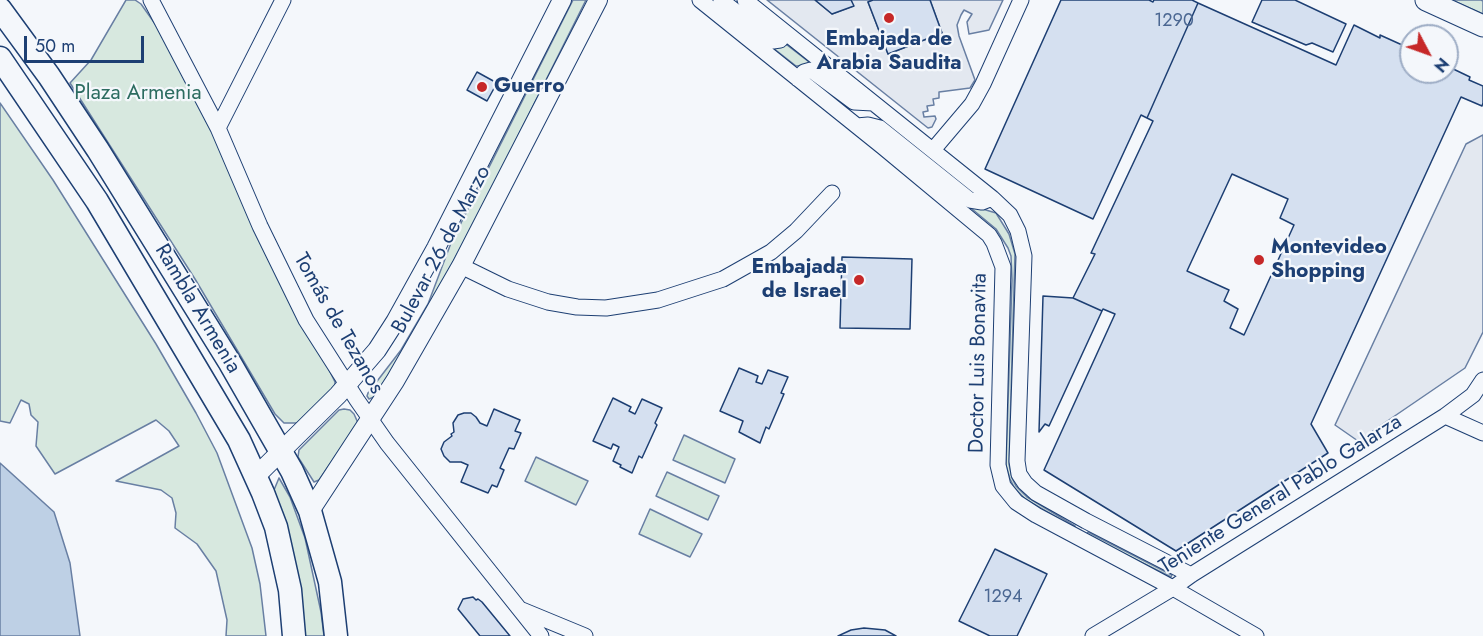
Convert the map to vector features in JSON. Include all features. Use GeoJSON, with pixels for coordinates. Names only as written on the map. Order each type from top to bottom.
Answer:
{"type":"FeatureCollection","features":[{"type":"Feature","properties":{"kind":"main road"},"geometry":{"type":"LineString","coordinates":[[1426,0],[1483,26]]}},
{"type":"Feature","properties":{"kind":"main road","name":"Rambla Armenia"},"geometry":{"type":"LineString","coordinates":[[0,9],[49,76],[98,150],[171,266],[281,451],[310,512],[330,582],[336,636]]}},
{"type":"Feature","properties":{"kind":"main road","name":"Rambla Armenia"},"geometry":{"type":"LineString","coordinates":[[0,58],[98,201],[239,440],[276,527],[290,590],[294,636]]}},
{"type":"Feature","properties":{"kind":"street","name":"Tomás de Tezanos"},"geometry":{"type":"LineString","coordinates":[[151,0],[218,128],[306,320],[370,420],[541,636]]}},
{"type":"Feature","properties":{"kind":"street"},"geometry":{"type":"LineString","coordinates":[[218,128],[283,0]]}},
{"type":"Feature","properties":{"kind":"street","name":"Bulevar 26 de Marzo"},"geometry":{"type":"LineString","coordinates":[[256,476],[348,385],[377,350],[415,287],[562,0]]}},
{"type":"Feature","properties":{"kind":"street","name":"Bulevar 26 de Marzo"},"geometry":{"type":"LineString","coordinates":[[310,512],[400,373],[461,266],[598,0]]}},
{"type":"Feature","properties":{"kind":"street","name":"Doctor Luis Bonavita"},"geometry":{"type":"LineString","coordinates":[[700,0],[989,235],[998,250],[1003,267],[998,465],[1003,486],[1016,502],[1035,515],[1173,588],[1256,636]]}},
{"type":"Feature","properties":{"kind":"street"},"geometry":{"type":"LineString","coordinates":[[722,0],[773,41],[780,40],[786,33]]}},
{"type":"Feature","properties":{"kind":"street","name":"Doctor Luis Bonavita"},"geometry":{"type":"LineString","coordinates":[[745,0],[933,150],[1010,215],[1018,231],[1024,256],[1017,460],[1019,474],[1036,493],[1191,575]]}},
{"type":"Feature","properties":{"kind":"street"},"geometry":{"type":"LineString","coordinates":[[933,150],[972,104],[1021,0]]}},
{"type":"Feature","properties":{"kind":"street"},"geometry":{"type":"LineString","coordinates":[[798,80],[804,72],[811,70],[854,102],[873,103]]}},
{"type":"Feature","properties":{"kind":"street"},"geometry":{"type":"LineString","coordinates":[[857,126],[868,125],[880,128],[970,201],[982,202],[992,198]]}},
{"type":"Feature","properties":{"kind":"street"},"geometry":{"type":"LineString","coordinates":[[461,266],[508,289],[548,302],[577,307],[606,308],[658,300],[723,279],[771,252],[796,231],[832,193]]}},
{"type":"Feature","properties":{"kind":"street","name":"Teniente General Pablo Galarza"},"geometry":{"type":"LineString","coordinates":[[1093,636],[1445,416],[1473,395],[1483,380]]}},
{"type":"Feature","properties":{"kind":"street"},"geometry":{"type":"LineString","coordinates":[[1445,416],[1483,433]]}},
{"type":"Feature","properties":{"kind":"street"},"geometry":{"type":"LineString","coordinates":[[519,609],[585,636]]}},
{"type":"Feature","properties":{"kind":"green space","name":"Plaza Armenia"},"geometry":{"type":"Polygon","coordinates":[[[126,0],[135,0],[141,4],[185,74],[335,382],[335,387],[297,423],[284,423],[275,414],[195,279],[70,83],[91,60],[126,0]]]}},
{"type":"Feature","properties":{"kind":"green space"},"geometry":{"type":"Polygon","coordinates":[[[573,0],[586,0],[498,176],[414,337],[374,397],[369,399],[368,393],[401,350],[428,304],[451,243],[573,0]]]}},
{"type":"Feature","properties":{"kind":"green space"},"geometry":{"type":"Polygon","coordinates":[[[1452,0],[1481,0],[1483,1],[1483,14],[1452,0]]]}},
{"type":"Feature","properties":{"kind":"green space"},"geometry":{"type":"Polygon","coordinates":[[[768,44],[787,45],[813,65],[796,66],[768,44]]]}},
{"type":"Feature","properties":{"kind":"green space"},"geometry":{"type":"Polygon","coordinates":[[[0,103],[53,180],[156,344],[217,453],[252,548],[260,584],[266,636],[226,636],[227,620],[216,571],[197,544],[175,528],[176,513],[172,498],[161,490],[116,481],[179,446],[169,431],[156,420],[55,474],[36,446],[38,422],[31,415],[29,404],[21,400],[10,423],[0,421],[0,103]]]}},
{"type":"Feature","properties":{"kind":"green space"},"geometry":{"type":"Polygon","coordinates":[[[966,204],[996,213],[1009,234],[1015,254],[1009,464],[1012,478],[1016,486],[1027,497],[1075,528],[1025,499],[1010,479],[1006,465],[1011,256],[996,229],[966,204]]]}},
{"type":"Feature","properties":{"kind":"green space"},"geometry":{"type":"Polygon","coordinates":[[[344,409],[354,414],[358,423],[319,480],[314,482],[298,457],[299,450],[339,410],[344,409]]]}},
{"type":"Feature","properties":{"kind":"green space"},"geometry":{"type":"Polygon","coordinates":[[[684,435],[735,459],[725,483],[673,460],[684,435]]]}},
{"type":"Feature","properties":{"kind":"green space"},"geometry":{"type":"Polygon","coordinates":[[[536,457],[588,481],[576,505],[525,481],[536,457]]]}},
{"type":"Feature","properties":{"kind":"green space"},"geometry":{"type":"Polygon","coordinates":[[[667,472],[719,496],[708,520],[656,496],[667,472]]]}},
{"type":"Feature","properties":{"kind":"green space"},"geometry":{"type":"Polygon","coordinates":[[[279,478],[290,497],[305,538],[324,636],[304,636],[283,516],[274,490],[279,478]]]}},
{"type":"Feature","properties":{"kind":"green space"},"geometry":{"type":"Polygon","coordinates":[[[650,509],[702,534],[690,557],[639,534],[650,509]]]}},
{"type":"Feature","properties":{"kind":"green space"},"geometry":{"type":"Polygon","coordinates":[[[1088,532],[1172,575],[1171,577],[1086,535],[1088,532]]]}},
{"type":"Feature","properties":{"kind":"shaded area"},"geometry":{"type":"Polygon","coordinates":[[[767,0],[815,0],[832,14],[853,6],[851,0],[873,0],[868,2],[888,54],[942,33],[930,0],[1003,0],[989,30],[969,34],[967,22],[972,14],[964,10],[961,15],[957,25],[959,36],[975,80],[970,88],[939,92],[939,98],[933,99],[934,105],[927,106],[928,111],[923,112],[924,117],[935,116],[936,119],[932,127],[928,128],[767,0]]]}},
{"type":"Feature","properties":{"kind":"shaded area"},"geometry":{"type":"Polygon","coordinates":[[[1483,135],[1483,332],[1465,368],[1358,441],[1335,425],[1466,144],[1483,135]]]}},
{"type":"Feature","properties":{"kind":"water"},"geometry":{"type":"Polygon","coordinates":[[[0,463],[54,512],[70,563],[80,636],[0,636],[0,463]]]}},
{"type":"Feature","properties":{"kind":"building"},"geometry":{"type":"Polygon","coordinates":[[[815,0],[851,0],[854,6],[832,14],[815,0]]]}},
{"type":"Feature","properties":{"kind":"building"},"geometry":{"type":"Polygon","coordinates":[[[873,0],[930,0],[942,33],[888,54],[868,2],[873,0]]]}},
{"type":"Feature","properties":{"kind":"building"},"geometry":{"type":"Polygon","coordinates":[[[1061,0],[1149,0],[1153,2],[1154,0],[1192,0],[1198,3],[1147,118],[1141,115],[1093,219],[985,169],[1061,0]]]}},
{"type":"Feature","properties":{"kind":"building"},"geometry":{"type":"Polygon","coordinates":[[[1262,0],[1295,0],[1346,24],[1333,52],[1312,43],[1306,45],[1252,22],[1262,0]]]}},
{"type":"Feature","properties":{"kind":"building"},"geometry":{"type":"Polygon","coordinates":[[[1198,3],[1336,65],[1354,25],[1380,38],[1380,35],[1399,44],[1399,84],[1459,84],[1459,72],[1470,77],[1469,80],[1483,86],[1482,106],[1461,97],[1311,424],[1328,453],[1176,551],[1044,470],[1115,314],[1103,309],[1102,311],[1073,298],[1095,254],[1091,253],[1153,121],[1147,118],[1198,3]],[[1232,174],[1187,271],[1229,290],[1224,301],[1238,309],[1230,328],[1244,335],[1294,225],[1280,218],[1288,199],[1232,174]]]}},
{"type":"Feature","properties":{"kind":"building","name":"Guerro"},"geometry":{"type":"Polygon","coordinates":[[[477,72],[497,83],[487,101],[467,90],[477,72]]]}},
{"type":"Feature","properties":{"kind":"building"},"geometry":{"type":"Polygon","coordinates":[[[842,257],[912,259],[910,329],[840,328],[842,257]]]}},
{"type":"Feature","properties":{"kind":"building"},"geometry":{"type":"Polygon","coordinates":[[[1043,296],[1073,298],[1102,311],[1049,426],[1045,424],[1039,432],[1043,296]]]}},
{"type":"Feature","properties":{"kind":"building"},"geometry":{"type":"Polygon","coordinates":[[[739,368],[758,376],[756,382],[762,384],[768,370],[788,377],[781,393],[784,394],[769,429],[766,427],[760,443],[739,432],[743,421],[720,411],[739,368]]]}},
{"type":"Feature","properties":{"kind":"building"},"geometry":{"type":"Polygon","coordinates":[[[613,398],[631,407],[629,411],[635,414],[642,399],[662,408],[642,458],[639,456],[632,473],[613,461],[619,447],[613,444],[611,449],[593,441],[613,398]]]}},
{"type":"Feature","properties":{"kind":"building"},"geometry":{"type":"Polygon","coordinates":[[[494,409],[520,420],[515,431],[521,433],[514,449],[509,448],[500,468],[504,470],[497,487],[492,485],[488,493],[461,482],[468,465],[461,462],[450,462],[441,449],[444,442],[454,432],[453,423],[458,415],[471,413],[480,423],[487,426],[494,409]]]}},
{"type":"Feature","properties":{"kind":"building"},"geometry":{"type":"Polygon","coordinates":[[[995,549],[1047,574],[1017,636],[990,636],[959,621],[995,549]]]}},
{"type":"Feature","properties":{"kind":"building"},"geometry":{"type":"Polygon","coordinates":[[[473,597],[482,602],[510,636],[480,636],[458,609],[463,599],[473,597]]]}},
{"type":"Feature","properties":{"kind":"building"},"geometry":{"type":"Polygon","coordinates":[[[864,628],[885,630],[896,636],[838,636],[851,630],[864,628]]]}},
{"type":"Feature","properties":{"kind":"place","name":"Embajada de Arabia Saudita"},"geometry":{"type":"Point","coordinates":[889,18]}},
{"type":"Feature","properties":{"kind":"place","name":"Guerro"},"geometry":{"type":"Point","coordinates":[482,87]}},
{"type":"Feature","properties":{"kind":"place","name":"Montevideo Shopping"},"geometry":{"type":"Point","coordinates":[1259,260]}},
{"type":"Feature","properties":{"kind":"place","name":"Embajada de Israel"},"geometry":{"type":"Point","coordinates":[859,280]}}]}
